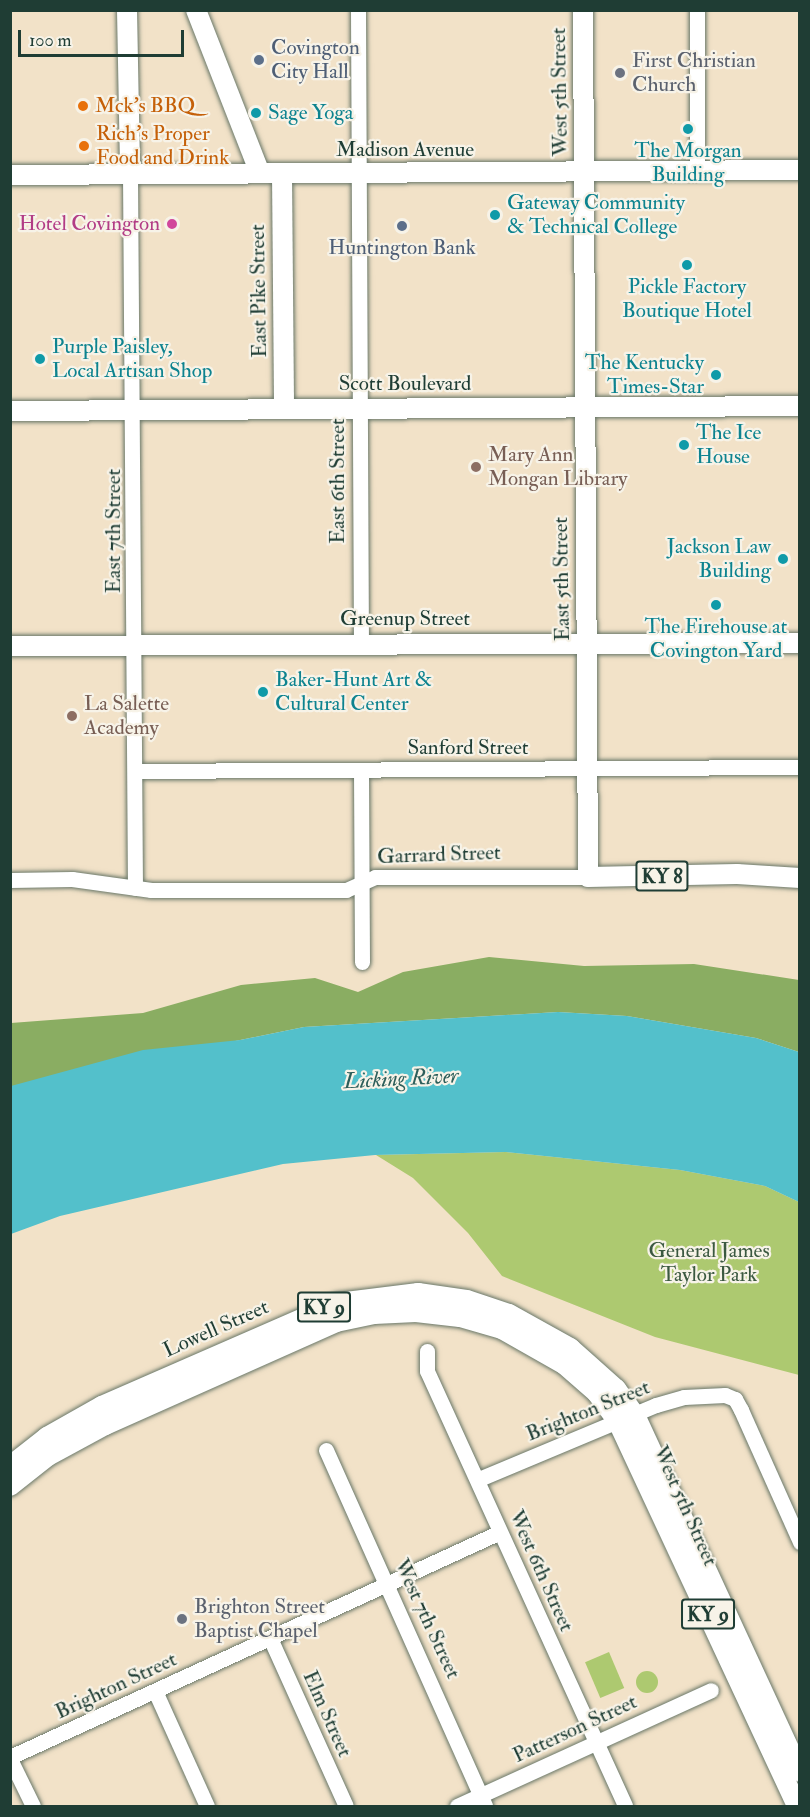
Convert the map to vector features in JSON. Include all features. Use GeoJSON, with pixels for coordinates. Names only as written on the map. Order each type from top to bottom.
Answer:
{"type":"FeatureCollection","features":[{"type":"Feature","properties":{"kind":"main road"},"geometry":{"type":"LineString","coordinates":[[127,10],[130,173]]}},
{"type":"Feature","properties":{"kind":"main road"},"geometry":{"type":"LineString","coordinates":[[196,10],[260,171]]}},
{"type":"Feature","properties":{"kind":"main road","name":"West 5th Street"},"geometry":{"type":"LineString","coordinates":[[583,10],[585,173]]}},
{"type":"Feature","properties":{"kind":"main road","name":"Madison Avenue"},"geometry":{"type":"LineString","coordinates":[[10,175],[260,171],[360,174],[800,170]]}},
{"type":"Feature","properties":{"kind":"main road","name":"East Pike Street"},"geometry":{"type":"LineString","coordinates":[[282,172],[285,408]]}},
{"type":"Feature","properties":{"kind":"main road","name":"East 5th Street"},"geometry":{"type":"LineString","coordinates":[[585,173],[588,877]]}},
{"type":"Feature","properties":{"kind":"main road","name":"Scott Boulevard"},"geometry":{"type":"LineString","coordinates":[[10,411],[800,406]]}},
{"type":"Feature","properties":{"kind":"main road","name":"Greenup Street"},"geometry":{"type":"LineString","coordinates":[[10,646],[800,643]]}},
{"type":"Feature","properties":{"kind":"main road","name":"Garrard Street"},"geometry":{"type":"LineString","coordinates":[[588,877],[737,874],[800,878]]}},
{"type":"Feature","properties":{"kind":"main road","name":"Lowell Street"},"geometry":{"type":"LineString","coordinates":[[10,1466],[47,1437],[102,1406],[314,1311],[374,1296],[418,1293],[467,1300],[536,1326],[588,1363],[626,1418]]}},
{"type":"Feature","properties":{"kind":"main road","name":"Lowell Street"},"geometry":{"type":"LineString","coordinates":[[10,1486],[48,1456],[105,1425],[318,1329],[374,1314],[438,1314],[502,1329],[541,1349],[582,1378],[626,1418]]}},
{"type":"Feature","properties":{"kind":"main road","name":"West 5th Street"},"geometry":{"type":"LineString","coordinates":[[626,1418],[800,1772]]}},
{"type":"Feature","properties":{"kind":"main road","name":"West 5th Street"},"geometry":{"type":"LineString","coordinates":[[626,1418],[797,1806]]}},
{"type":"Feature","properties":{"kind":"street"},"geometry":{"type":"LineString","coordinates":[[358,10],[360,174]]}},
{"type":"Feature","properties":{"kind":"street"},"geometry":{"type":"LineString","coordinates":[[697,10],[697,171]]}},
{"type":"Feature","properties":{"kind":"street","name":"East 7th Street"},"geometry":{"type":"LineString","coordinates":[[130,173],[134,409],[135,888]]}},
{"type":"Feature","properties":{"kind":"street","name":"East 6th Street"},"geometry":{"type":"LineString","coordinates":[[360,174],[361,643]]}},
{"type":"Feature","properties":{"kind":"street","name":"Sanford Street"},"geometry":{"type":"LineString","coordinates":[[136,771],[800,767]]}},
{"type":"Feature","properties":{"kind":"street"},"geometry":{"type":"LineString","coordinates":[[361,770],[362,962]]}},
{"type":"Feature","properties":{"kind":"street","name":"Garrard Street"},"geometry":{"type":"LineString","coordinates":[[10,880],[72,879],[135,888],[346,890],[375,877],[588,877]]}},
{"type":"Feature","properties":{"kind":"street","name":"West 6th Street"},"geometry":{"type":"LineString","coordinates":[[427,1351],[427,1371],[479,1479],[500,1532],[625,1806]]}},
{"type":"Feature","properties":{"kind":"street","name":"Brighton Street"},"geometry":{"type":"LineString","coordinates":[[479,1479],[626,1418],[684,1397],[716,1394],[735,1399],[800,1542]]}},
{"type":"Feature","properties":{"kind":"street","name":"West 7th Street"},"geometry":{"type":"LineString","coordinates":[[326,1450],[483,1801]]}},
{"type":"Feature","properties":{"kind":"street","name":"Brighton Street"},"geometry":{"type":"LineString","coordinates":[[10,1758],[500,1532]]}},
{"type":"Feature","properties":{"kind":"street","name":"Elm Street"},"geometry":{"type":"LineString","coordinates":[[270,1638],[346,1806]]}},
{"type":"Feature","properties":{"kind":"street","name":"Patterson Street"},"geometry":{"type":"LineString","coordinates":[[457,1806],[483,1801],[596,1743],[711,1690]]}},
{"type":"Feature","properties":{"kind":"street"},"geometry":{"type":"LineString","coordinates":[[155,1691],[207,1806]]}},
{"type":"Feature","properties":{"kind":"street"},"geometry":{"type":"LineString","coordinates":[[10,1758],[33,1806]]}},
{"type":"Feature","properties":{"kind":"green space"},"geometry":{"type":"Polygon","coordinates":[[[489,957],[584,966],[694,964],[799,980],[799,1052],[756,1038],[627,1016],[558,1012],[304,1027],[11,1087],[11,1023],[143,1013],[241,985],[315,978],[358,992],[403,972],[489,957]]]}},
{"type":"Feature","properties":{"kind":"green space","name":"General James Taylor Park"},"geometry":{"type":"Polygon","coordinates":[[[506,1152],[680,1170],[765,1186],[799,1202],[799,1375],[655,1337],[502,1276],[468,1233],[413,1178],[376,1155],[506,1152]]]}},
{"type":"Feature","properties":{"kind":"green space"},"geometry":{"type":"Polygon","coordinates":[[[609,1652],[624,1688],[600,1698],[585,1662],[609,1652]]]}},
{"type":"Feature","properties":{"kind":"green space"},"geometry":{"type":"Polygon","coordinates":[[[647,1671],[655,1674],[658,1682],[655,1690],[647,1693],[639,1690],[636,1682],[639,1674],[647,1671]]]}},
{"type":"Feature","properties":{"kind":"water","name":"Licking River"},"geometry":{"type":"Polygon","coordinates":[[[558,1012],[627,1016],[756,1038],[799,1052],[799,1202],[765,1186],[680,1170],[506,1152],[375,1155],[283,1164],[60,1216],[11,1234],[11,1086],[143,1050],[240,1040],[304,1027],[558,1012]]]}},
{"type":"Feature","properties":{"kind":"place","name":"Covington City Hall"},"geometry":{"type":"Point","coordinates":[259,60]}},
{"type":"Feature","properties":{"kind":"place","name":"First Christian Church"},"geometry":{"type":"Point","coordinates":[620,73]}},
{"type":"Feature","properties":{"kind":"place","name":"Mck's BBQ"},"geometry":{"type":"Point","coordinates":[83,106]}},
{"type":"Feature","properties":{"kind":"place","name":"Sage Yoga"},"geometry":{"type":"Point","coordinates":[256,113]}},
{"type":"Feature","properties":{"kind":"place","name":"The Morgan Building"},"geometry":{"type":"Point","coordinates":[688,129]}},
{"type":"Feature","properties":{"kind":"place","name":"Rich's Proper Food and Drink"},"geometry":{"type":"Point","coordinates":[84,146]}},
{"type":"Feature","properties":{"kind":"place","name":"Gateway Community & Technical College"},"geometry":{"type":"Point","coordinates":[495,215]}},
{"type":"Feature","properties":{"kind":"place","name":"Hotel Covington"},"geometry":{"type":"Point","coordinates":[172,224]}},
{"type":"Feature","properties":{"kind":"place","name":"Huntington Bank"},"geometry":{"type":"Point","coordinates":[402,226]}},
{"type":"Feature","properties":{"kind":"place","name":"Pickle Factory Boutique Hotel"},"geometry":{"type":"Point","coordinates":[687,265]}},
{"type":"Feature","properties":{"kind":"place","name":"Purple Paisley, Local Artisan Shop"},"geometry":{"type":"Point","coordinates":[40,359]}},
{"type":"Feature","properties":{"kind":"place","name":"The Kentucky Times-Star"},"geometry":{"type":"Point","coordinates":[716,375]}},
{"type":"Feature","properties":{"kind":"place","name":"The Ice House"},"geometry":{"type":"Point","coordinates":[684,445]}},
{"type":"Feature","properties":{"kind":"place","name":"Mary Ann Mongan Library"},"geometry":{"type":"Point","coordinates":[476,467]}},
{"type":"Feature","properties":{"kind":"place","name":"Jackson Law Building"},"geometry":{"type":"Point","coordinates":[783,559]}},
{"type":"Feature","properties":{"kind":"place","name":"The Firehouse at Covington Yard"},"geometry":{"type":"Point","coordinates":[716,605]}},
{"type":"Feature","properties":{"kind":"place","name":"Baker-Hunt Art & Cultural Center"},"geometry":{"type":"Point","coordinates":[263,692]}},
{"type":"Feature","properties":{"kind":"place","name":"La Salette Academy"},"geometry":{"type":"Point","coordinates":[72,716]}},
{"type":"Feature","properties":{"kind":"place","name":"Brighton Street Baptist Chapel"},"geometry":{"type":"Point","coordinates":[182,1619]}}]}
